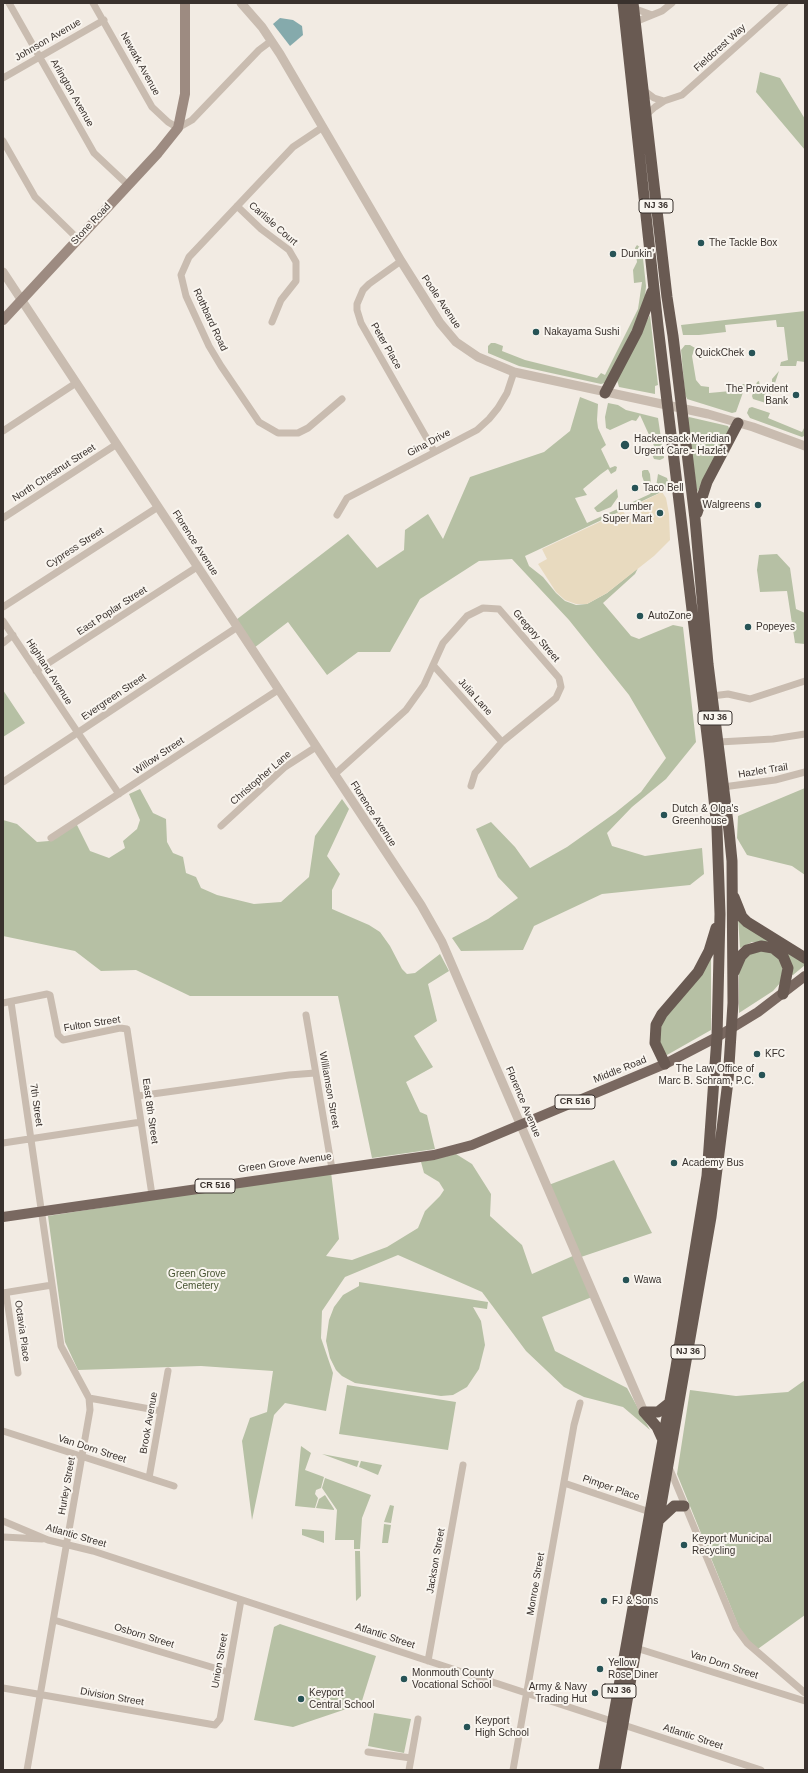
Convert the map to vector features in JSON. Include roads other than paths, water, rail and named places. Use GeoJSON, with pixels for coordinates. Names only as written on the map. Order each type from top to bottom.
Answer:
{"type":"FeatureCollection","features":[{"type":"Feature","properties":{"kind":"highway","name":"NJ 36"},"geometry":{"type":"LineString","coordinates":[[615,1770],[618,1723],[650,1512],[668,1404],[676,1367],[707,1176],[717,1037],[720,914],[717,829],[710,760],[683,521],[667,406],[623,3]]}},
{"type":"Feature","properties":{"kind":"highway","name":"NJ 36"},"geometry":{"type":"LineString","coordinates":[[604,1770],[618,1723],[636,1648],[660,1519],[711,1217],[727,1088],[732,1027],[732,861],[719,742],[712,696],[695,519],[682,409],[666,297],[633,6]]}},
{"type":"Feature","properties":{"kind":"highway"},"geometry":{"type":"LineString","coordinates":[[605,393],[646,313],[654,287]]}},
{"type":"Feature","properties":{"kind":"highway"},"geometry":{"type":"LineString","coordinates":[[695,519],[707,482],[738,423]]}},
{"type":"Feature","properties":{"kind":"highway"},"geometry":{"type":"LineString","coordinates":[[732,892],[742,917],[747,922],[805,958]]}},
{"type":"Feature","properties":{"kind":"highway"},"geometry":{"type":"LineString","coordinates":[[665,1064],[655,1043],[656,1025],[662,1014],[698,972],[709,950],[720,914]]}},
{"type":"Feature","properties":{"kind":"highway"},"geometry":{"type":"LineString","coordinates":[[732,976],[741,956],[747,950],[761,946],[773,948],[783,956],[788,968],[783,994]]}},
{"type":"Feature","properties":{"kind":"highway"},"geometry":{"type":"LineString","coordinates":[[644,1412],[658,1412],[668,1404]]}},
{"type":"Feature","properties":{"kind":"highway"},"geometry":{"type":"LineString","coordinates":[[644,1412],[657,1427],[662,1438]]}},
{"type":"Feature","properties":{"kind":"highway"},"geometry":{"type":"LineString","coordinates":[[660,1519],[674,1506],[684,1506]]}},
{"type":"Feature","properties":{"kind":"main road","name":"Stone Road"},"geometry":{"type":"LineString","coordinates":[[3,320],[170,139],[178,128],[185,94],[185,3]]}},
{"type":"Feature","properties":{"kind":"main road","name":"Middle Road"},"geometry":{"type":"LineString","coordinates":[[428,1155],[472,1145],[665,1064],[717,1037],[758,1012],[805,976]]}},
{"type":"Feature","properties":{"kind":"main road","name":"Green Grove Avenue"},"geometry":{"type":"LineString","coordinates":[[3,1217],[428,1155]]}},
{"type":"Feature","properties":{"kind":"street","name":"Arlington Avenue"},"geometry":{"type":"LineString","coordinates":[[9,3],[94,152],[128,185]]}},
{"type":"Feature","properties":{"kind":"street","name":"Newark Avenue"},"geometry":{"type":"LineString","coordinates":[[93,3],[152,106],[168,122],[178,128]]}},
{"type":"Feature","properties":{"kind":"street","name":"Poole Avenue"},"geometry":{"type":"LineString","coordinates":[[241,3],[262,27],[271,41],[401,261],[440,323],[456,342],[478,357],[514,372],[682,409],[738,423],[805,446]]}},
{"type":"Feature","properties":{"kind":"street"},"geometry":{"type":"LineString","coordinates":[[635,22],[662,11],[672,3]]}},
{"type":"Feature","properties":{"kind":"street","name":"Fieldcrest Way"},"geometry":{"type":"LineString","coordinates":[[646,115],[664,101],[682,95],[785,3]]}},
{"type":"Feature","properties":{"kind":"street"},"geometry":{"type":"LineString","coordinates":[[633,6],[652,15]]}},
{"type":"Feature","properties":{"kind":"street","name":"Johnson Avenue"},"geometry":{"type":"LineString","coordinates":[[3,78],[104,20]]}},
{"type":"Feature","properties":{"kind":"street","name":"Stone Road"},"geometry":{"type":"LineString","coordinates":[[178,128],[192,120],[259,50],[271,41]]}},
{"type":"Feature","properties":{"kind":"street"},"geometry":{"type":"LineString","coordinates":[[642,89],[654,98],[664,101]]}},
{"type":"Feature","properties":{"kind":"street","name":"Rothbard Road"},"geometry":{"type":"LineString","coordinates":[[323,127],[293,146],[189,257],[181,275],[186,296],[209,346],[259,422],[278,433],[298,433],[305,430],[342,399]]}},
{"type":"Feature","properties":{"kind":"street"},"geometry":{"type":"LineString","coordinates":[[3,141],[35,197],[78,239]]}},
{"type":"Feature","properties":{"kind":"street","name":"Carlisle Court"},"geometry":{"type":"LineString","coordinates":[[237,206],[261,229],[290,250],[296,262],[296,281],[281,300],[272,322]]}},
{"type":"Feature","properties":{"kind":"street","name":"Peter Place"},"geometry":{"type":"LineString","coordinates":[[401,261],[363,290],[357,304],[357,310],[361,323],[434,451]]}},
{"type":"Feature","properties":{"kind":"street","name":"Florence Avenue"},"geometry":{"type":"LineString","coordinates":[[3,272],[236,628],[420,905],[442,942],[521,1125],[582,1272],[644,1412]]}},
{"type":"Feature","properties":{"kind":"street","name":"Gina Drive"},"geometry":{"type":"LineString","coordinates":[[337,515],[347,498],[434,451],[477,430],[489,419],[507,393],[514,372]]}},
{"type":"Feature","properties":{"kind":"street"},"geometry":{"type":"LineString","coordinates":[[3,431],[76,383]]}},
{"type":"Feature","properties":{"kind":"street","name":"North Chestnut Street"},"geometry":{"type":"LineString","coordinates":[[3,518],[116,444]]}},
{"type":"Feature","properties":{"kind":"street","name":"Cypress Street"},"geometry":{"type":"LineString","coordinates":[[3,607],[158,507]]}},
{"type":"Feature","properties":{"kind":"street","name":"East Poplar Street"},"geometry":{"type":"LineString","coordinates":[[36,671],[197,567]]}},
{"type":"Feature","properties":{"kind":"street","name":"Gregory Street"},"geometry":{"type":"LineString","coordinates":[[334,775],[406,710],[424,684],[443,643],[467,616],[483,608],[499,609],[559,678],[561,687],[556,698],[502,742],[475,773],[471,786]]}},
{"type":"Feature","properties":{"kind":"street","name":"Highland Avenue"},"geometry":{"type":"LineString","coordinates":[[3,621],[119,794]]}},
{"type":"Feature","properties":{"kind":"street","name":"Evergreen Street"},"geometry":{"type":"LineString","coordinates":[[3,782],[236,628]]}},
{"type":"Feature","properties":{"kind":"street"},"geometry":{"type":"LineString","coordinates":[[3,643],[13,636]]}},
{"type":"Feature","properties":{"kind":"street","name":"Julia Lane"},"geometry":{"type":"LineString","coordinates":[[433,665],[502,742]]}},
{"type":"Feature","properties":{"kind":"street"},"geometry":{"type":"LineString","coordinates":[[712,696],[728,694],[750,699],[805,681]]}},
{"type":"Feature","properties":{"kind":"street","name":"Willow Street"},"geometry":{"type":"LineString","coordinates":[[51,838],[278,690]]}},
{"type":"Feature","properties":{"kind":"street"},"geometry":{"type":"LineString","coordinates":[[719,742],[773,739],[805,734]]}},
{"type":"Feature","properties":{"kind":"street","name":"Christopher Lane"},"geometry":{"type":"LineString","coordinates":[[221,826],[285,767],[316,748]]}},
{"type":"Feature","properties":{"kind":"street","name":"Hazlet Trail"},"geometry":{"type":"LineString","coordinates":[[723,787],[781,779],[805,772]]}},
{"type":"Feature","properties":{"kind":"street","name":"Fulton Street"},"geometry":{"type":"LineString","coordinates":[[3,1003],[49,992],[58,1035],[61,1040],[120,1028],[127,1029]]}},
{"type":"Feature","properties":{"kind":"street","name":"7th Street"},"geometry":{"type":"LineString","coordinates":[[11,1002],[41,1211]]}},
{"type":"Feature","properties":{"kind":"street","name":"Williamson Street"},"geometry":{"type":"LineString","coordinates":[[306,1015],[332,1169]]}},
{"type":"Feature","properties":{"kind":"street","name":"East 8th Street"},"geometry":{"type":"LineString","coordinates":[[127,1029],[152,1195]]}},
{"type":"Feature","properties":{"kind":"street"},"geometry":{"type":"LineString","coordinates":[[138,1096],[289,1075],[316,1073]]}},
{"type":"Feature","properties":{"kind":"street"},"geometry":{"type":"LineString","coordinates":[[3,1143],[141,1122]]}},
{"type":"Feature","properties":{"kind":"street","name":"Hurley Street"},"geometry":{"type":"LineString","coordinates":[[28,1770],[90,1410],[89,1398],[61,1346],[41,1211]]}},
{"type":"Feature","properties":{"kind":"street"},"geometry":{"type":"LineString","coordinates":[[4,1293],[52,1285]]}},
{"type":"Feature","properties":{"kind":"street","name":"Octavia Place"},"geometry":{"type":"LineString","coordinates":[[4,1293],[18,1373]]}},
{"type":"Feature","properties":{"kind":"street","name":"Brook Avenue"},"geometry":{"type":"LineString","coordinates":[[149,1478],[168,1371]]}},
{"type":"Feature","properties":{"kind":"street"},"geometry":{"type":"LineString","coordinates":[[89,1398],[161,1411]]}},
{"type":"Feature","properties":{"kind":"street","name":"Monroe Street"},"geometry":{"type":"LineString","coordinates":[[513,1770],[528,1693],[564,1483],[580,1402]]}},
{"type":"Feature","properties":{"kind":"street","name":"Van Dorn Street"},"geometry":{"type":"LineString","coordinates":[[3,1431],[174,1486]]}},
{"type":"Feature","properties":{"kind":"street","name":"Jackson Street"},"geometry":{"type":"LineString","coordinates":[[428,1661],[463,1465]]}},
{"type":"Feature","properties":{"kind":"street"},"geometry":{"type":"LineString","coordinates":[[669,1466],[684,1506],[740,1635],[747,1643],[805,1693]]}},
{"type":"Feature","properties":{"kind":"street","name":"Pimper Place"},"geometry":{"type":"LineString","coordinates":[[564,1483],[650,1512]]}},
{"type":"Feature","properties":{"kind":"street","name":"Atlantic Street"},"geometry":{"type":"LineString","coordinates":[[3,1521],[48,1540],[93,1551],[761,1770]]}},
{"type":"Feature","properties":{"kind":"street"},"geometry":{"type":"LineString","coordinates":[[3,1537],[48,1540]]}},
{"type":"Feature","properties":{"kind":"street","name":"Union Street"},"geometry":{"type":"LineString","coordinates":[[217,1724],[220,1719],[241,1600]]}},
{"type":"Feature","properties":{"kind":"street","name":"Osborn Street"},"geometry":{"type":"LineString","coordinates":[[54,1620],[228,1672]]}},
{"type":"Feature","properties":{"kind":"street","name":"Van Dorn Street"},"geometry":{"type":"LineString","coordinates":[[636,1648],[805,1701]]}},
{"type":"Feature","properties":{"kind":"street","name":"Division Street"},"geometry":{"type":"LineString","coordinates":[[3,1688],[212,1725],[217,1724]]}},
{"type":"Feature","properties":{"kind":"street"},"geometry":{"type":"LineString","coordinates":[[409,1770],[418,1718]]}},
{"type":"Feature","properties":{"kind":"street"},"geometry":{"type":"LineString","coordinates":[[368,1752],[411,1758]]}},
{"type":"Feature","properties":{"kind":"water"},"geometry":{"type":"Polygon","coordinates":[[[280,18],[293,20],[302,26],[303,35],[290,46],[273,24],[280,18]]]}},
{"type":"Feature","properties":{"kind":"place","name":"The Tackle Box"},"geometry":{"type":"Point","coordinates":[701,243]}},
{"type":"Feature","properties":{"kind":"place","name":"Dunkin'"},"geometry":{"type":"Point","coordinates":[613,254]}},
{"type":"Feature","properties":{"kind":"place","name":"Nakayama Sushi"},"geometry":{"type":"Point","coordinates":[536,332]}},
{"type":"Feature","properties":{"kind":"place","name":"QuickChek"},"geometry":{"type":"Point","coordinates":[752,353]}},
{"type":"Feature","properties":{"kind":"place","name":"The Provident Bank"},"geometry":{"type":"Point","coordinates":[796,395]}},
{"type":"Feature","properties":{"kind":"place","name":"Hackensack Meridian Urgent Care - Hazlet"},"geometry":{"type":"Point","coordinates":[625,445]}},
{"type":"Feature","properties":{"kind":"place","name":"Taco Bell"},"geometry":{"type":"Point","coordinates":[635,488]}},
{"type":"Feature","properties":{"kind":"place","name":"Walgreens"},"geometry":{"type":"Point","coordinates":[758,505]}},
{"type":"Feature","properties":{"kind":"place","name":"Lumber Super Mart"},"geometry":{"type":"Point","coordinates":[660,513]}},
{"type":"Feature","properties":{"kind":"place","name":"AutoZone"},"geometry":{"type":"Point","coordinates":[640,616]}},
{"type":"Feature","properties":{"kind":"place","name":"Popeyes"},"geometry":{"type":"Point","coordinates":[748,627]}},
{"type":"Feature","properties":{"kind":"place","name":"Dutch & Olga's Greenhouse"},"geometry":{"type":"Point","coordinates":[664,815]}},
{"type":"Feature","properties":{"kind":"place","name":"KFC"},"geometry":{"type":"Point","coordinates":[757,1054]}},
{"type":"Feature","properties":{"kind":"place","name":"The Law Office of Marc B. Schram, P.C."},"geometry":{"type":"Point","coordinates":[762,1075]}},
{"type":"Feature","properties":{"kind":"place","name":"Academy Bus"},"geometry":{"type":"Point","coordinates":[674,1163]}},
{"type":"Feature","properties":{"kind":"place","name":"Wawa"},"geometry":{"type":"Point","coordinates":[626,1280]}},
{"type":"Feature","properties":{"kind":"place","name":"Keyport Municipal Recycling"},"geometry":{"type":"Point","coordinates":[684,1545]}},
{"type":"Feature","properties":{"kind":"place","name":"FJ & Sons"},"geometry":{"type":"Point","coordinates":[604,1601]}},
{"type":"Feature","properties":{"kind":"place","name":"Yellow Rose Diner"},"geometry":{"type":"Point","coordinates":[600,1669]}},
{"type":"Feature","properties":{"kind":"place","name":"Monmouth County Vocational School"},"geometry":{"type":"Point","coordinates":[404,1679]}},
{"type":"Feature","properties":{"kind":"place","name":"Army & Navy Trading Hut"},"geometry":{"type":"Point","coordinates":[595,1693]}},
{"type":"Feature","properties":{"kind":"place","name":"Keyport Central School"},"geometry":{"type":"Point","coordinates":[301,1699]}},
{"type":"Feature","properties":{"kind":"place","name":"Keyport High School"},"geometry":{"type":"Point","coordinates":[467,1727]}},
{"type":"Feature","properties":{"kind":"park label","name":"Green Grove Cemetery"},"geometry":{"type":"Point","coordinates":[197,1280]}}]}
